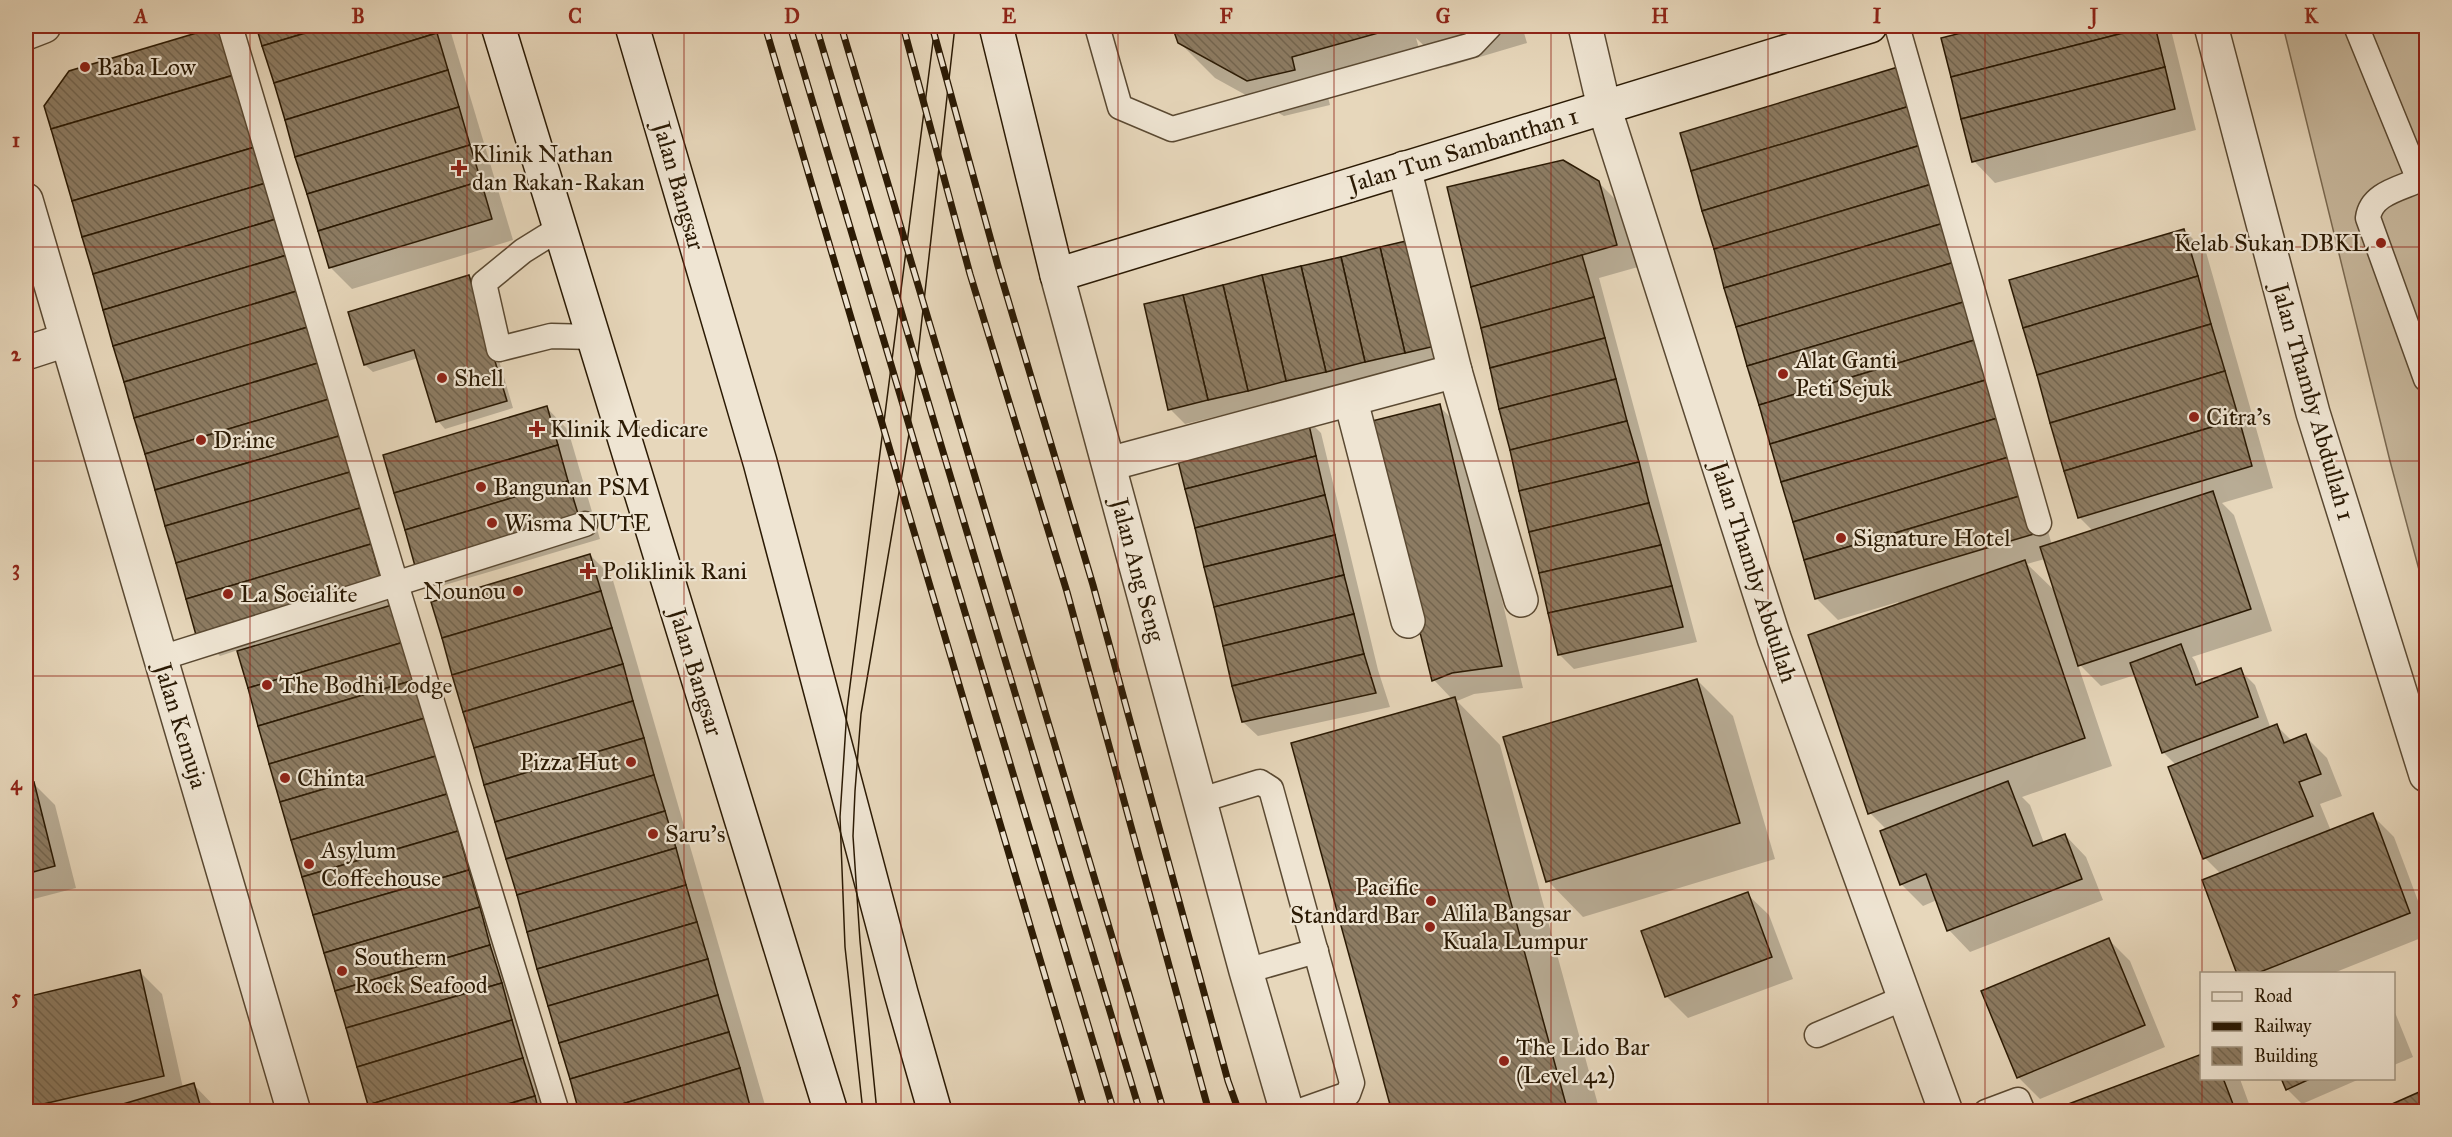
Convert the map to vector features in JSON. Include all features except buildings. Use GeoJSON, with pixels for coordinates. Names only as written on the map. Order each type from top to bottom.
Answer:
{"type":"FeatureCollection","features":[{"type":"Feature","properties":{"kind":"street"},"geometry":{"type":"LineString","coordinates":[[26,33],[44,26]]}},
{"type":"Feature","properties":{"kind":"street","name":"Jalan Bangsar"},"geometry":{"type":"LineString","coordinates":[[498,26],[827,1110]]}},
{"type":"Feature","properties":{"kind":"street","name":"Jalan Bangsar"},"geometry":{"type":"LineString","coordinates":[[632,26],[760,462],[935,1112]]}},
{"type":"Feature","properties":{"kind":"street","name":"Jalan Ang Seng"},"geometry":{"type":"LineString","coordinates":[[996,26],[1056,275],[1246,971],[1287,1112]]}},
{"type":"Feature","properties":{"kind":"street","name":"Jalan Thamby Abdullah"},"geometry":{"type":"LineString","coordinates":[[1585,26],[1604,107],[1774,638],[1946,1112]]}},
{"type":"Feature","properties":{"kind":"street","name":"Jalan Tun Sambanthan 1"},"geometry":{"type":"LineString","coordinates":[[1056,275],[1870,26]]}},
{"type":"Feature","properties":{"kind":"street","name":"Jalan Thamby Abdullah 1"},"geometry":{"type":"LineString","coordinates":[[2211,26],[2313,413],[2427,775]]}},
{"type":"Feature","properties":{"kind":"street"},"geometry":{"type":"LineString","coordinates":[[1404,168],[1455,371],[1521,600]]}},
{"type":"Feature","properties":{"kind":"street","name":"Jalan Kemuja"},"geometry":{"type":"LineString","coordinates":[[26,200],[294,1112]]}},
{"type":"Feature","properties":{"kind":"street"},"geometry":{"type":"LineString","coordinates":[[26,353],[66,340]]}},
{"type":"Feature","properties":{"kind":"street"},"geometry":{"type":"LineString","coordinates":[[1109,464],[1351,401],[1455,371]]}},
{"type":"Feature","properties":{"kind":"street"},"geometry":{"type":"LineString","coordinates":[[1351,401],[1408,621]]}},
{"type":"Feature","properties":{"kind":"lane"},"geometry":{"type":"LineString","coordinates":[[230,26],[396,584],[557,1112]]}},
{"type":"Feature","properties":{"kind":"lane"},"geometry":{"type":"LineString","coordinates":[[1097,26],[1120,107],[1172,129],[1472,45],[1490,26]]}},
{"type":"Feature","properties":{"kind":"lane"},"geometry":{"type":"LineString","coordinates":[[1897,26],[2039,523]]}},
{"type":"Feature","properties":{"kind":"lane"},"geometry":{"type":"LineString","coordinates":[[2356,26],[2423,178],[2375,200],[2369,208],[2368,218],[2427,379]]}},
{"type":"Feature","properties":{"kind":"lane"},"geometry":{"type":"LineString","coordinates":[[560,228],[523,251],[484,283],[499,349],[551,336],[594,337]]}},
{"type":"Feature","properties":{"kind":"lane"},"geometry":{"type":"LineString","coordinates":[[161,658],[585,524]]}},
{"type":"Feature","properties":{"kind":"lane"},"geometry":{"type":"LineString","coordinates":[[1201,800],[1260,782],[1271,789],[1352,1083],[1348,1094],[1297,1112]]}},
{"type":"Feature","properties":{"kind":"lane"},"geometry":{"type":"LineString","coordinates":[[1246,971],[1316,951]]}},
{"type":"Feature","properties":{"kind":"lane"},"geometry":{"type":"LineString","coordinates":[[1817,1035],[1904,998]]}},
{"type":"Feature","properties":{"kind":"lane"},"geometry":{"type":"LineString","coordinates":[[1986,1112],[2018,1100],[2023,1112]]}},
{"type":"Feature","properties":{"kind":"shaded area","name":"Kelab Sukan DBKL"},"geometry":{"type":"Polygon","coordinates":[[[2283,26],[2426,26],[2426,596],[2390,461],[2283,26]]]}},
{"type":"Feature","properties":{"kind":"tram line"},"geometry":{"type":"LineString","coordinates":[[863,1112],[845,947],[840,817],[847,709],[935,26]]}},
{"type":"Feature","properties":{"kind":"tram line"},"geometry":{"type":"LineString","coordinates":[[877,1112],[860,941],[853,836],[855,791],[861,714],[909,434],[955,26]]}},
{"type":"Feature","properties":{"kind":"railway"},"geometry":{"type":"LineString","coordinates":[[765,26],[1085,1112]]}},
{"type":"Feature","properties":{"kind":"railway"},"geometry":{"type":"LineString","coordinates":[[790,26],[1114,1112]]}},
{"type":"Feature","properties":{"kind":"railway"},"geometry":{"type":"LineString","coordinates":[[816,26],[1140,1112]]}},
{"type":"Feature","properties":{"kind":"railway"},"geometry":{"type":"LineString","coordinates":[[841,26],[1164,1112]]}},
{"type":"Feature","properties":{"kind":"railway"},"geometry":{"type":"LineString","coordinates":[[903,26],[970,274],[1067,592],[1209,1112]]}},
{"type":"Feature","properties":{"kind":"railway"},"geometry":{"type":"LineString","coordinates":[[932,26],[998,266],[1093,585],[1228,1081],[1239,1112]]}},
{"type":"Feature","properties":{"kind":"place","name":"Baba Low"},"geometry":{"type":"Point","coordinates":[85,67]}},
{"type":"Feature","properties":{"kind":"place","name":"Klinik Nathan dan Rakan-Rakan"},"geometry":{"type":"Point","coordinates":[459,168]}},
{"type":"Feature","properties":{"kind":"place","name":"Kelab Sukan DBKL"},"geometry":{"type":"Point","coordinates":[2381,243]}},
{"type":"Feature","properties":{"kind":"place","name":"Alat Ganti Peti Sejuk"},"geometry":{"type":"Point","coordinates":[1783,374]}},
{"type":"Feature","properties":{"kind":"place","name":"Shell"},"geometry":{"type":"Point","coordinates":[442,378]}},
{"type":"Feature","properties":{"kind":"place","name":"Citra's"},"geometry":{"type":"Point","coordinates":[2194,417]}},
{"type":"Feature","properties":{"kind":"place","name":"Klinik Medicare"},"geometry":{"type":"Point","coordinates":[537,429]}},
{"type":"Feature","properties":{"kind":"place","name":"Dr.inc"},"geometry":{"type":"Point","coordinates":[201,440]}},
{"type":"Feature","properties":{"kind":"place","name":"Bangunan PSM"},"geometry":{"type":"Point","coordinates":[481,487]}},
{"type":"Feature","properties":{"kind":"place","name":"Wisma NUTE"},"geometry":{"type":"Point","coordinates":[492,523]}},
{"type":"Feature","properties":{"kind":"place","name":"Signature Hotel"},"geometry":{"type":"Point","coordinates":[1841,538]}},
{"type":"Feature","properties":{"kind":"place","name":"Poliklinik Rani"},"geometry":{"type":"Point","coordinates":[588,571]}},
{"type":"Feature","properties":{"kind":"place","name":"Nounou"},"geometry":{"type":"Point","coordinates":[518,591]}},
{"type":"Feature","properties":{"kind":"place","name":"La Socialite"},"geometry":{"type":"Point","coordinates":[228,594]}},
{"type":"Feature","properties":{"kind":"place","name":"The Bodhi Lodge"},"geometry":{"type":"Point","coordinates":[267,685]}},
{"type":"Feature","properties":{"kind":"place","name":"Pizza Hut"},"geometry":{"type":"Point","coordinates":[631,762]}},
{"type":"Feature","properties":{"kind":"place","name":"Chinta"},"geometry":{"type":"Point","coordinates":[285,778]}},
{"type":"Feature","properties":{"kind":"place","name":"Saru's"},"geometry":{"type":"Point","coordinates":[653,834]}},
{"type":"Feature","properties":{"kind":"place","name":"Asylum Coffeehouse"},"geometry":{"type":"Point","coordinates":[309,864]}},
{"type":"Feature","properties":{"kind":"place","name":"Pacific Standard Bar"},"geometry":{"type":"Point","coordinates":[1431,901]}},
{"type":"Feature","properties":{"kind":"place","name":"Alila Bangsar Kuala Lumpur"},"geometry":{"type":"Point","coordinates":[1430,927]}},
{"type":"Feature","properties":{"kind":"place","name":"Southern Rock Seafood"},"geometry":{"type":"Point","coordinates":[342,971]}},
{"type":"Feature","properties":{"kind":"place","name":"The Lido Bar (Level 42)"},"geometry":{"type":"Point","coordinates":[1504,1061]}}]}
